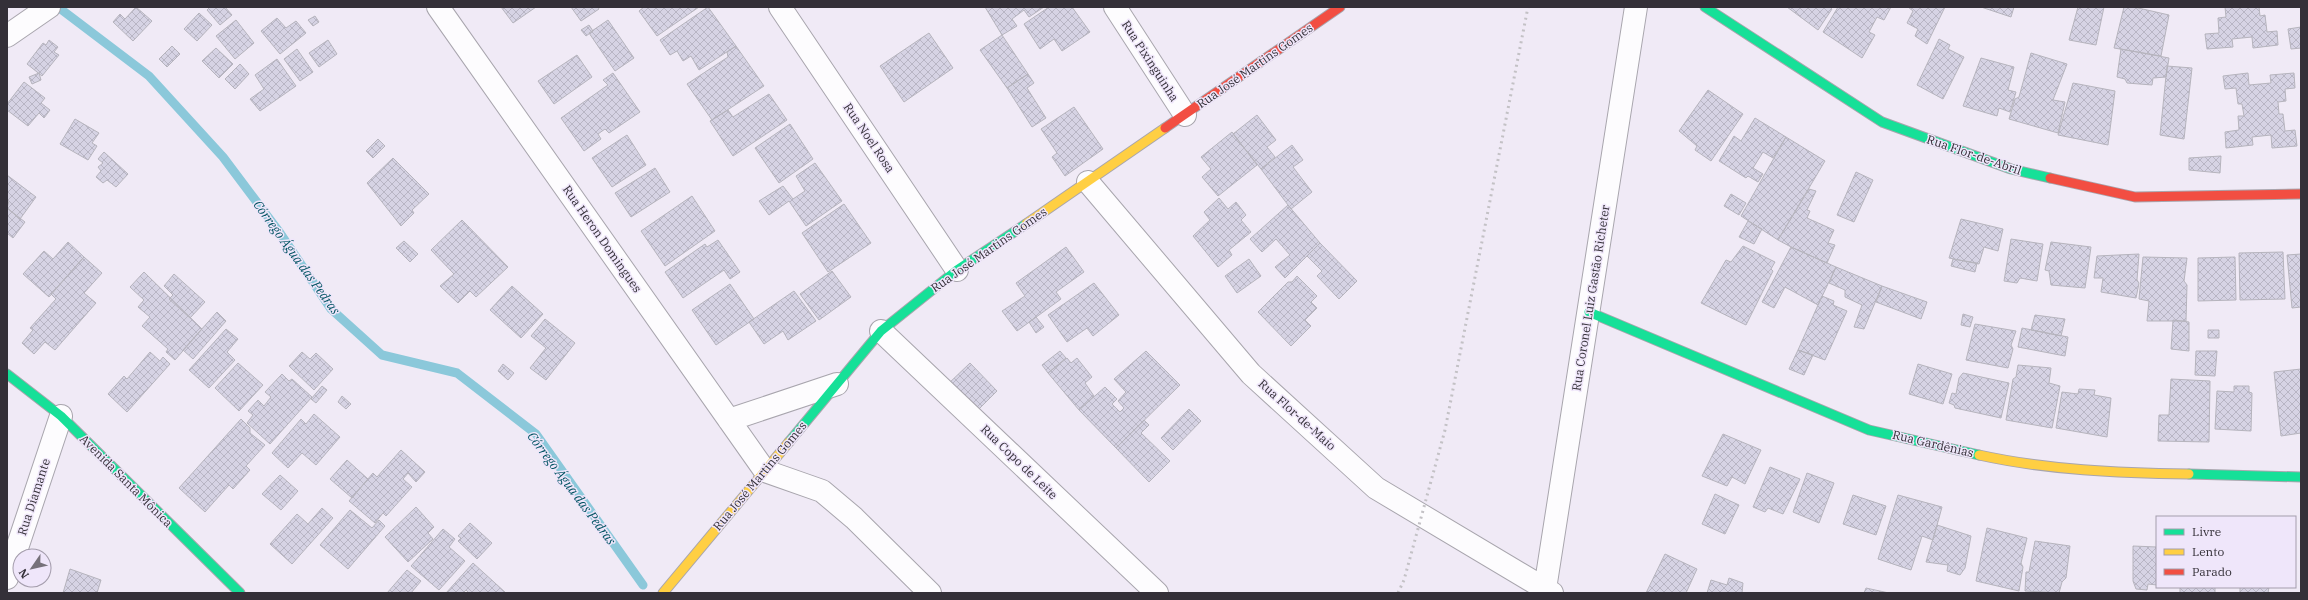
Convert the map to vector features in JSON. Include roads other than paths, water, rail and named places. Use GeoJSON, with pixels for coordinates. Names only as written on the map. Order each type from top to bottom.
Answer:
{"type":"FeatureCollection","features":[{"type":"Feature","properties":{"kind":"street"},"geometry":{"type":"LineString","coordinates":[[7,36],[49,7]]}},
{"type":"Feature","properties":{"kind":"street","name":"Rua Heron Domingues"},"geometry":{"type":"LineString","coordinates":[[438,7],[765,471]]}},
{"type":"Feature","properties":{"kind":"street","name":"Rua Noel Rosa"},"geometry":{"type":"LineString","coordinates":[[780,7],[957,270]]}},
{"type":"Feature","properties":{"kind":"street","name":"Rua Pixinguinha"},"geometry":{"type":"LineString","coordinates":[[1115,7],[1185,115]]}},
{"type":"Feature","properties":{"kind":"street","name":"Rua José Martins Gomes"},"geometry":{"type":"LineString","coordinates":[[663,593],[881,331],[957,270],[1088,182],[1340,7]]}},
{"type":"Feature","properties":{"kind":"street","name":"Rua Coronel Luiz Gastão Richeter"},"geometry":{"type":"LineString","coordinates":[[1549,591],[1589,312],[1636,7]]}},
{"type":"Feature","properties":{"kind":"street","name":"Rua Flor-de-Abril"},"geometry":{"type":"LineString","coordinates":[[1705,7],[1882,122],[2011,169],[2135,197],[2301,194]]}},
{"type":"Feature","properties":{"kind":"street","name":"Rua Flor-de-Maio"},"geometry":{"type":"LineString","coordinates":[[1088,182],[1251,374],[1376,488],[1549,591]]}},
{"type":"Feature","properties":{"kind":"street","name":"Rua Gardênias"},"geometry":{"type":"LineString","coordinates":[[1589,312],[1869,430],[2010,462],[2130,473],[2301,477]]}},
{"type":"Feature","properties":{"kind":"street","name":"Rua Copo de Leite"},"geometry":{"type":"LineString","coordinates":[[881,331],[1157,593]]}},
{"type":"Feature","properties":{"kind":"street","name":"Avenida Santa Mônica"},"geometry":{"type":"LineString","coordinates":[[7,374],[61,416],[240,593]]}},
{"type":"Feature","properties":{"kind":"street"},"geometry":{"type":"LineString","coordinates":[[729,420],[837,384]]}},
{"type":"Feature","properties":{"kind":"street","name":"Rua Diamante"},"geometry":{"type":"LineString","coordinates":[[7,578],[61,416]]}},
{"type":"Feature","properties":{"kind":"street"},"geometry":{"type":"LineString","coordinates":[[765,471],[822,491],[854,518],[930,593]]}},
{"type":"Feature","properties":{"kind":"waterway","name":"Córrego Água das Pedras"},"geometry":{"type":"LineString","coordinates":[[58,7],[149,76],[223,157],[280,233],[331,309],[382,355],[457,373],[536,434],[643,585]]}},
{"type":"Feature","properties":{"kind":"railway"},"geometry":{"type":"LineString","coordinates":[[1398,593],[1404,580],[1445,430],[1528,7]]}}]}
